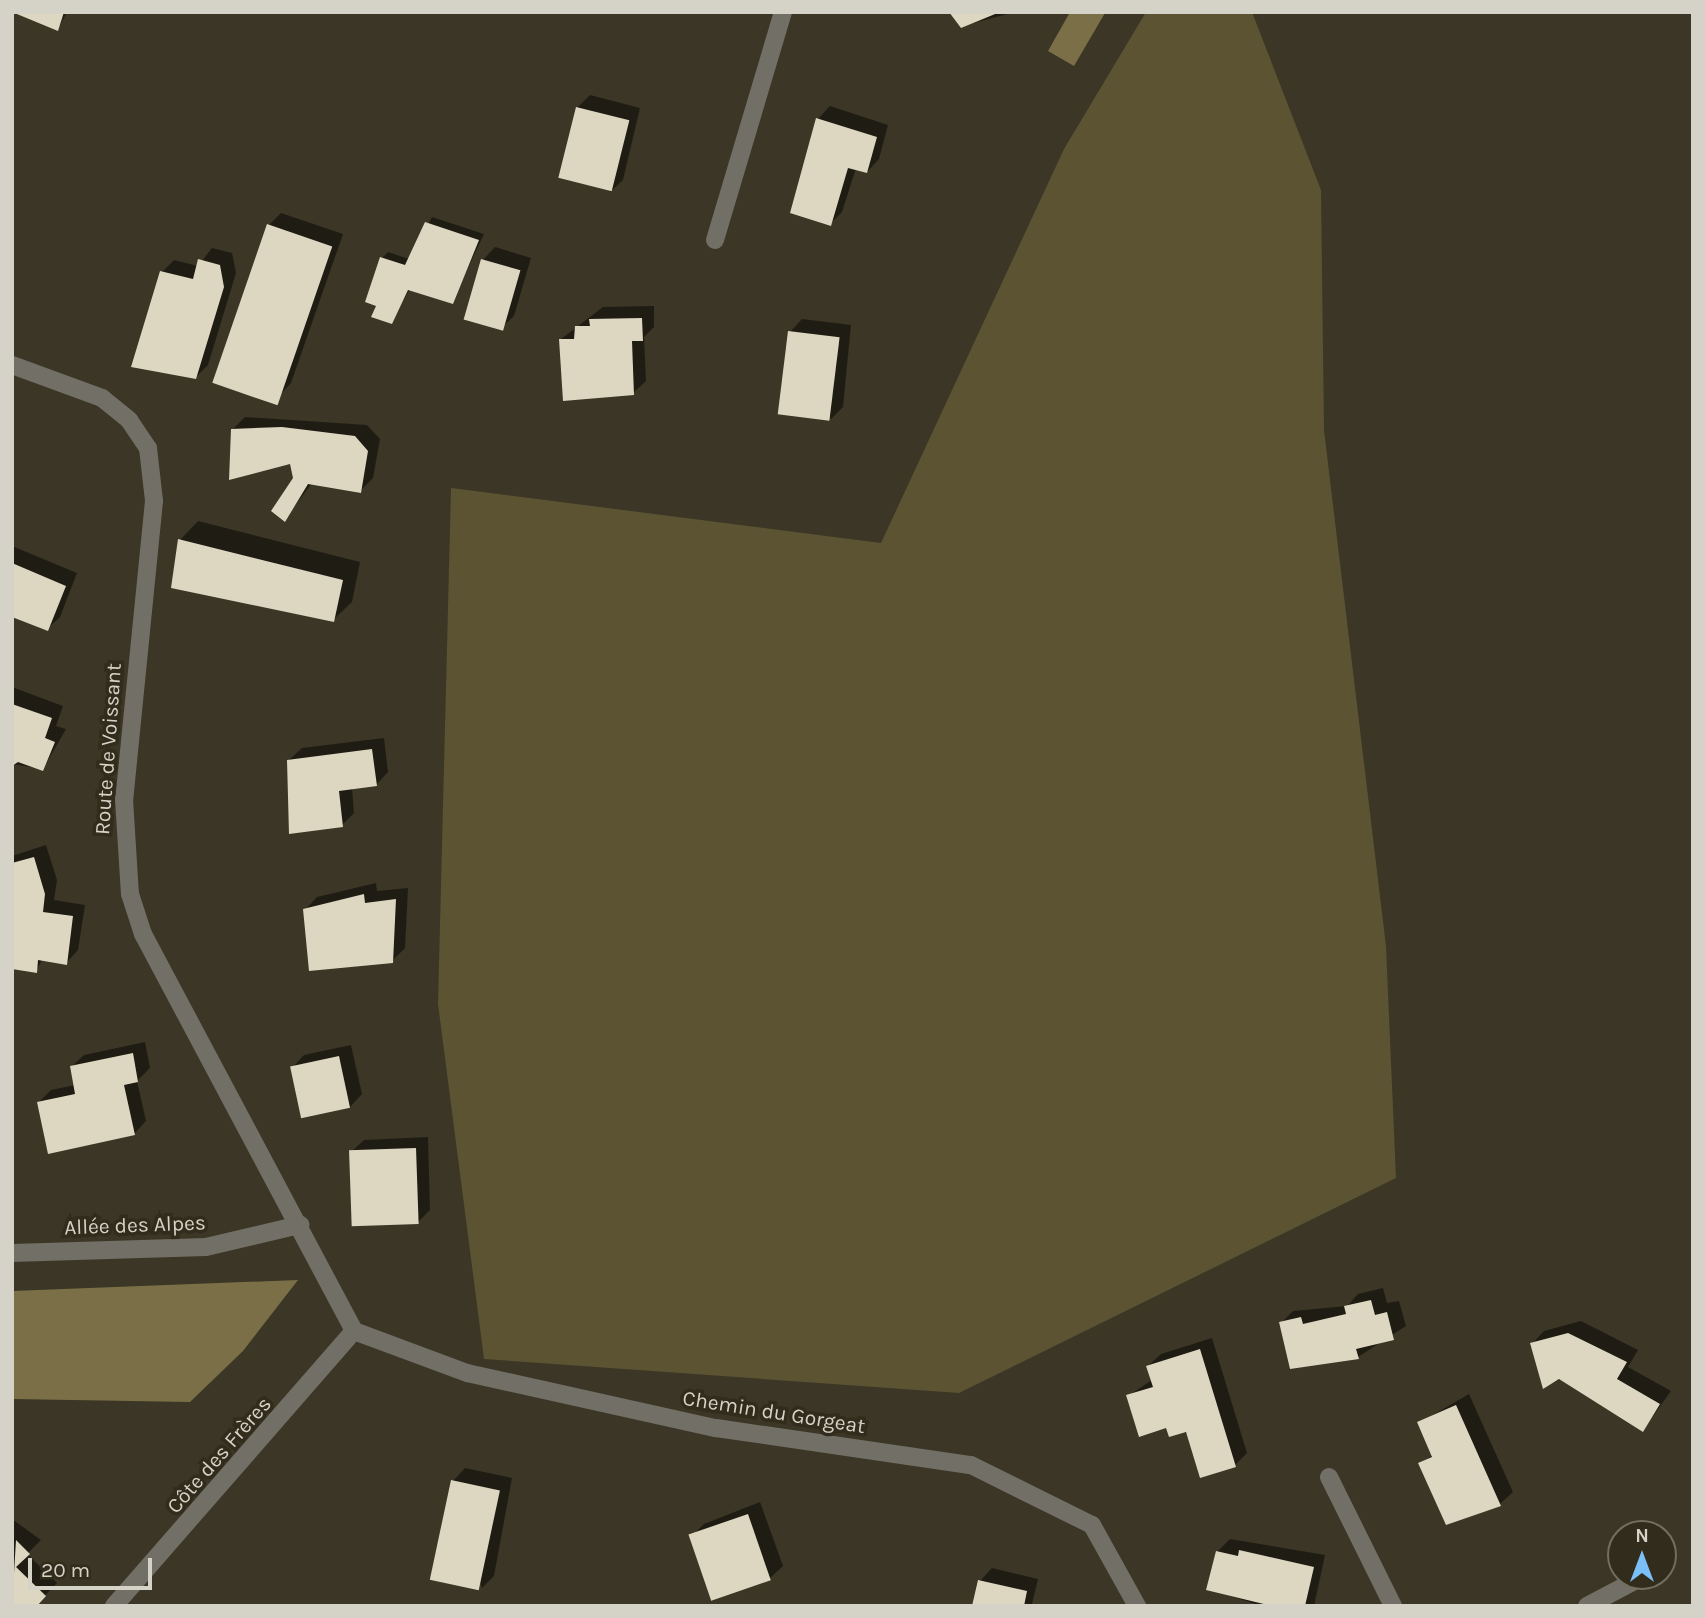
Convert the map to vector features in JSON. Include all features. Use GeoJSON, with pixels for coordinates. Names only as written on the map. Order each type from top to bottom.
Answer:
{"type":"FeatureCollection","features":[{"type":"Feature","properties":{"kind":"street"},"geometry":{"type":"LineString","coordinates":[[715,240],[783,12]]}},
{"type":"Feature","properties":{"kind":"street","name":"Route de Voissant"},"geometry":{"type":"LineString","coordinates":[[12,365],[102,398],[129,420],[148,448],[154,501],[124,799],[130,894],[143,934],[354,1331]]}},
{"type":"Feature","properties":{"kind":"street","name":"Allée des Alpes"},"geometry":{"type":"LineString","coordinates":[[12,1253],[206,1247],[300,1225]]}},
{"type":"Feature","properties":{"kind":"street","name":"Côte des Frères"},"geometry":{"type":"LineString","coordinates":[[114,1606],[354,1331]]}},
{"type":"Feature","properties":{"kind":"street","name":"Chemin du Gorgeat"},"geometry":{"type":"LineString","coordinates":[[354,1331],[467,1373],[716,1428],[971,1465],[1092,1525],[1137,1606]]}},
{"type":"Feature","properties":{"kind":"street"},"geometry":{"type":"LineString","coordinates":[[1329,1477],[1393,1606]]}},
{"type":"Feature","properties":{"kind":"street"},"geometry":{"type":"LineString","coordinates":[[1587,1606],[1617,1590]]}},
{"type":"Feature","properties":{"kind":"shaded area"},"geometry":{"type":"Polygon","coordinates":[[[1070,12],[1105,13],[1074,66],[1048,51],[1070,12]]]}},
{"type":"Feature","properties":{"kind":"shaded area"},"geometry":{"type":"Polygon","coordinates":[[[1146,12],[1252,12],[1321,190],[1324,430],[1386,946],[1396,1178],[959,1393],[484,1359],[438,1004],[451,488],[881,543],[1064,149],[1146,12]]]}},
{"type":"Feature","properties":{"kind":"shaded area"},"geometry":{"type":"Polygon","coordinates":[[[298,1280],[243,1351],[190,1402],[12,1399],[12,1291],[298,1280]]]}},
{"type":"Feature","properties":{"kind":"building"},"geometry":{"type":"Polygon","coordinates":[[[12,12],[64,12],[58,31],[12,12]]]}},
{"type":"Feature","properties":{"kind":"building"},"geometry":{"type":"Polygon","coordinates":[[[949,12],[1000,12],[961,28],[949,12]]]}},
{"type":"Feature","properties":{"kind":"building"},"geometry":{"type":"Polygon","coordinates":[[[576,107],[629,120],[612,191],[558,178],[576,107]]]}},
{"type":"Feature","properties":{"kind":"building"},"geometry":{"type":"Polygon","coordinates":[[[816,118],[877,137],[867,173],[848,168],[831,226],[790,213],[816,118]]]}},
{"type":"Feature","properties":{"kind":"building"},"geometry":{"type":"Polygon","coordinates":[[[425,222],[479,240],[453,304],[408,290],[392,324],[371,317],[376,306],[365,302],[380,257],[405,265],[425,222]]]}},
{"type":"Feature","properties":{"kind":"building"},"geometry":{"type":"Polygon","coordinates":[[[267,224],[332,246],[278,405],[212,383],[267,224]]]}},
{"type":"Feature","properties":{"kind":"building"},"geometry":{"type":"Polygon","coordinates":[[[198,259],[220,265],[224,287],[196,379],[131,367],[160,271],[193,279],[198,259]]]}},
{"type":"Feature","properties":{"kind":"building"},"geometry":{"type":"Polygon","coordinates":[[[481,259],[520,270],[503,331],[464,320],[481,259]]]}},
{"type":"Feature","properties":{"kind":"building"},"geometry":{"type":"Polygon","coordinates":[[[642,318],[643,341],[632,341],[634,395],[563,401],[559,339],[574,339],[575,326],[590,326],[589,319],[642,318]]]}},
{"type":"Feature","properties":{"kind":"building"},"geometry":{"type":"Polygon","coordinates":[[[788,331],[840,337],[829,421],[778,414],[788,331]]]}},
{"type":"Feature","properties":{"kind":"building"},"geometry":{"type":"Polygon","coordinates":[[[282,427],[355,436],[368,451],[361,493],[308,484],[285,522],[271,511],[293,478],[290,464],[229,480],[231,429],[282,427]]]}},
{"type":"Feature","properties":{"kind":"building"},"geometry":{"type":"Polygon","coordinates":[[[178,539],[343,580],[334,622],[171,588],[178,539]]]}},
{"type":"Feature","properties":{"kind":"building"},"geometry":{"type":"Polygon","coordinates":[[[12,563],[66,586],[48,631],[12,617],[12,563]]]}},
{"type":"Feature","properties":{"kind":"building"},"geometry":{"type":"Polygon","coordinates":[[[12,704],[52,718],[45,738],[55,742],[43,771],[18,762],[12,766],[12,704]]]}},
{"type":"Feature","properties":{"kind":"building"},"geometry":{"type":"Polygon","coordinates":[[[372,749],[377,786],[339,791],[343,827],[289,834],[287,760],[372,749]]]}},
{"type":"Feature","properties":{"kind":"building"},"geometry":{"type":"Polygon","coordinates":[[[34,857],[45,894],[43,912],[73,916],[67,965],[38,960],[37,973],[12,969],[12,863],[34,857]]]}},
{"type":"Feature","properties":{"kind":"building"},"geometry":{"type":"Polygon","coordinates":[[[364,894],[365,903],[396,899],[393,963],[309,971],[303,909],[364,894]]]}},
{"type":"Feature","properties":{"kind":"building"},"geometry":{"type":"Polygon","coordinates":[[[133,1053],[138,1082],[124,1085],[135,1135],[48,1154],[37,1102],[75,1094],[70,1066],[133,1053]]]}},
{"type":"Feature","properties":{"kind":"building"},"geometry":{"type":"Polygon","coordinates":[[[339,1056],[350,1108],[301,1118],[290,1066],[339,1056]]]}},
{"type":"Feature","properties":{"kind":"building"},"geometry":{"type":"Polygon","coordinates":[[[416,1148],[419,1224],[352,1226],[349,1150],[416,1148]]]}},
{"type":"Feature","properties":{"kind":"building"},"geometry":{"type":"Polygon","coordinates":[[[1371,1300],[1375,1315],[1387,1312],[1394,1340],[1356,1349],[1359,1359],[1290,1369],[1279,1322],[1301,1317],[1303,1324],[1346,1314],[1344,1306],[1371,1300]]]}},
{"type":"Feature","properties":{"kind":"building"},"geometry":{"type":"Polygon","coordinates":[[[1568,1333],[1627,1362],[1617,1379],[1660,1404],[1643,1432],[1559,1379],[1543,1389],[1530,1343],[1568,1333]]]}},
{"type":"Feature","properties":{"kind":"building"},"geometry":{"type":"Polygon","coordinates":[[[1200,1349],[1236,1467],[1200,1478],[1186,1432],[1169,1437],[1166,1428],[1139,1437],[1126,1395],[1153,1387],[1146,1366],[1200,1349]]]}},
{"type":"Feature","properties":{"kind":"building"},"geometry":{"type":"Polygon","coordinates":[[[1456,1405],[1501,1506],[1446,1525],[1418,1463],[1432,1457],[1417,1422],[1456,1405]]]}},
{"type":"Feature","properties":{"kind":"building"},"geometry":{"type":"Polygon","coordinates":[[[451,1480],[500,1490],[479,1590],[430,1580],[451,1480]]]}},
{"type":"Feature","properties":{"kind":"building"},"geometry":{"type":"Polygon","coordinates":[[[748,1514],[771,1580],[711,1601],[688,1535],[748,1514]]]}},
{"type":"Feature","properties":{"kind":"building"},"geometry":{"type":"Polygon","coordinates":[[[16,1540],[30,1554],[16,1567],[46,1596],[37,1606],[12,1606],[16,1540]]]}},
{"type":"Feature","properties":{"kind":"building"},"geometry":{"type":"Polygon","coordinates":[[[1239,1550],[1314,1567],[1305,1606],[1272,1606],[1206,1590],[1216,1551],[1238,1556],[1239,1550]]]}},
{"type":"Feature","properties":{"kind":"building"},"geometry":{"type":"Polygon","coordinates":[[[978,1580],[1027,1591],[1024,1606],[972,1606],[978,1580]]]}}]}
